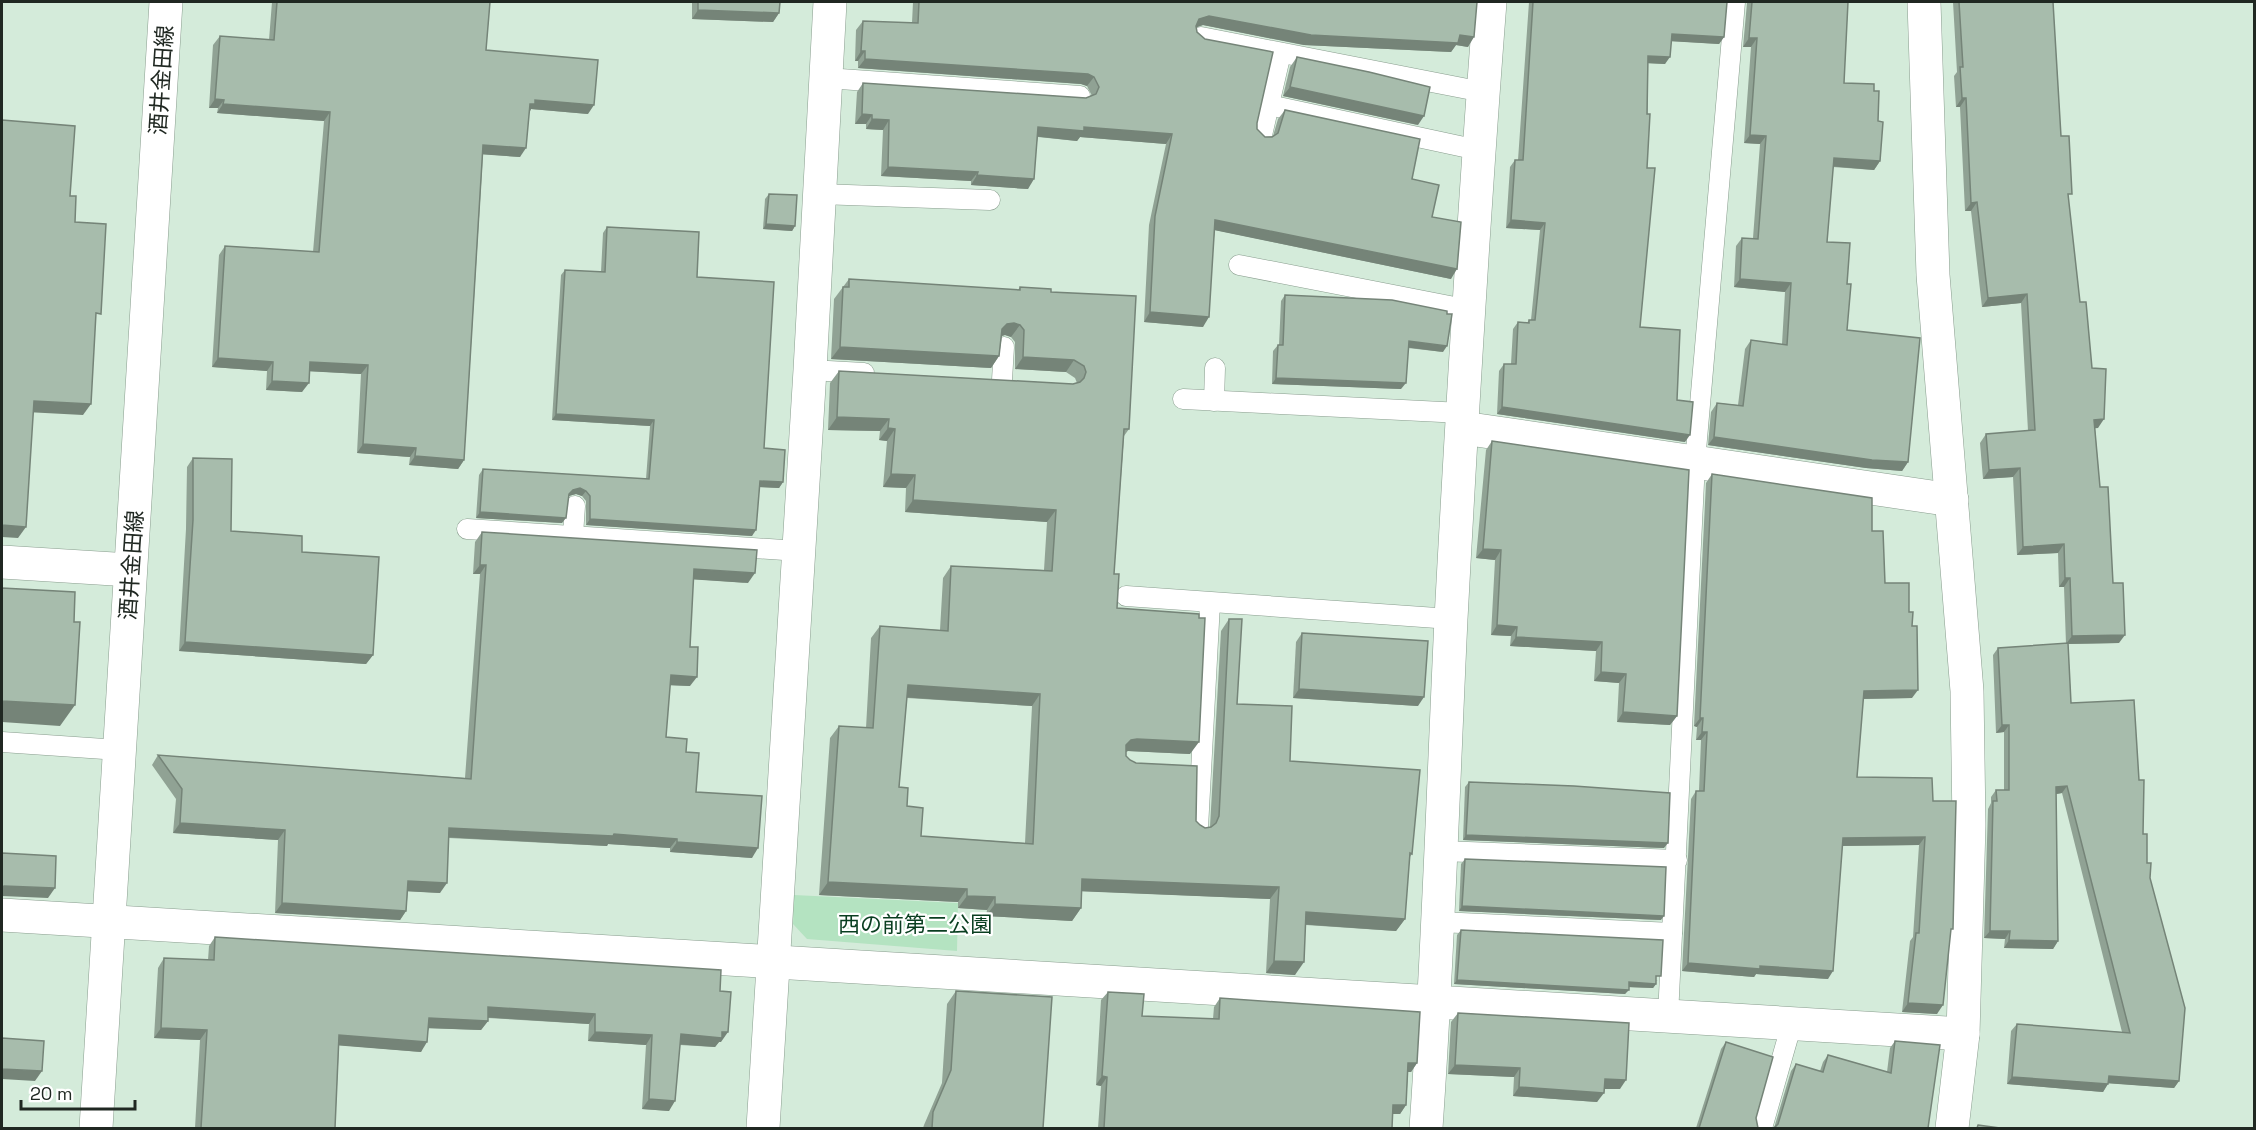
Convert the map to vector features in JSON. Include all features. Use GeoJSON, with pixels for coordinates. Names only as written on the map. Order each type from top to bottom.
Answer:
{"type":"FeatureCollection","features":[{"type":"Feature","properties":{"kind":"street","name":"酒井金田線"},"geometry":{"type":"LineString","coordinates":[[96,1128],[166,2]]}},
{"type":"Feature","properties":{"kind":"street"},"geometry":{"type":"LineString","coordinates":[[763,1128],[810,370],[830,2]]}},
{"type":"Feature","properties":{"kind":"street"},"geometry":{"type":"LineString","coordinates":[[1426,1128],[1435,1002],[1451,619],[1478,150],[1490,2]]}},
{"type":"Feature","properties":{"kind":"street"},"geometry":{"type":"LineString","coordinates":[[1924,2],[1933,275],[1968,691],[1969,825],[1963,1034],[1952,1128]]}},
{"type":"Feature","properties":{"kind":"street"},"geometry":{"type":"LineString","coordinates":[[1463,420],[1695,462],[1952,500]]}},
{"type":"Feature","properties":{"kind":"street"},"geometry":{"type":"LineString","coordinates":[[2,562],[130,570]]}},
{"type":"Feature","properties":{"kind":"street"},"geometry":{"type":"LineString","coordinates":[[2,915],[1963,1034]]}},
{"type":"Feature","properties":{"kind":"lane"},"geometry":{"type":"LineString","coordinates":[[1668,1016],[1695,462],[1735,2]]}},
{"type":"Feature","properties":{"kind":"lane"},"geometry":{"type":"LineString","coordinates":[[1201,37],[1483,92]]}},
{"type":"Feature","properties":{"kind":"lane"},"geometry":{"type":"LineString","coordinates":[[1262,135],[1281,53]]}},
{"type":"Feature","properties":{"kind":"lane"},"geometry":{"type":"LineString","coordinates":[[826,78],[1080,96]]}},
{"type":"Feature","properties":{"kind":"lane"},"geometry":{"type":"LineString","coordinates":[[1269,105],[1478,150]]}},
{"type":"Feature","properties":{"kind":"lane"},"geometry":{"type":"LineString","coordinates":[[819,194],[990,200]]}},
{"type":"Feature","properties":{"kind":"lane"},"geometry":{"type":"LineString","coordinates":[[1239,265],[1470,310]]}},
{"type":"Feature","properties":{"kind":"lane"},"geometry":{"type":"LineString","coordinates":[[1002,380],[1004,347]]}},
{"type":"Feature","properties":{"kind":"lane"},"geometry":{"type":"LineString","coordinates":[[1214,401],[1215,368]]}},
{"type":"Feature","properties":{"kind":"lane"},"geometry":{"type":"LineString","coordinates":[[810,370],[878,374]]}},
{"type":"Feature","properties":{"kind":"lane"},"geometry":{"type":"LineString","coordinates":[[980,379],[1023,381]]}},
{"type":"Feature","properties":{"kind":"lane"},"geometry":{"type":"LineString","coordinates":[[1183,399],[1463,420]]}},
{"type":"Feature","properties":{"kind":"lane"},"geometry":{"type":"LineString","coordinates":[[573,535],[575,506]]}},
{"type":"Feature","properties":{"kind":"lane"},"geometry":{"type":"LineString","coordinates":[[467,529],[799,551]]}},
{"type":"Feature","properties":{"kind":"lane"},"geometry":{"type":"LineString","coordinates":[[1126,596],[1451,619]]}},
{"type":"Feature","properties":{"kind":"lane"},"geometry":{"type":"LineString","coordinates":[[1198,828],[1210,603]]}},
{"type":"Feature","properties":{"kind":"lane"},"geometry":{"type":"LineString","coordinates":[[2,742],[119,750]]}},
{"type":"Feature","properties":{"kind":"lane"},"geometry":{"type":"LineString","coordinates":[[1180,766],[1201,767]]}},
{"type":"Feature","properties":{"kind":"lane"},"geometry":{"type":"LineString","coordinates":[[1442,851],[1677,860]]}},
{"type":"Feature","properties":{"kind":"lane"},"geometry":{"type":"LineString","coordinates":[[1438,922],[1672,933]]}},
{"type":"Feature","properties":{"kind":"lane"},"geometry":{"type":"LineString","coordinates":[[1762,1128],[1792,1023]]}},
{"type":"Feature","properties":{"kind":"green space","name":"西の前第二公園"},"geometry":{"type":"Polygon","coordinates":[[[794,895],[958,903],[957,951],[807,939],[793,924],[794,895]]]}},
{"type":"Feature","properties":{"kind":"building"},"geometry":{"type":"Polygon","coordinates":[[[277,2],[490,2],[486,50],[598,60],[594,105],[535,100],[535,104],[530,104],[526,148],[483,145],[464,460],[415,456],[416,448],[363,444],[368,365],[310,362],[309,383],[272,381],[273,362],[218,358],[225,246],[319,252],[330,112],[223,104],[224,100],[215,99],[220,36],[274,40],[277,2]]]}},
{"type":"Feature","properties":{"kind":"building"},"geometry":{"type":"Polygon","coordinates":[[[698,2],[780,2],[779,13],[698,10],[698,2]]]}},
{"type":"Feature","properties":{"kind":"building"},"geometry":{"type":"Polygon","coordinates":[[[919,2],[1477,2],[1474,37],[1460,35],[1458,43],[1311,35],[1209,16],[1199,19],[1196,26],[1197,32],[1205,39],[1273,52],[1257,123],[1257,129],[1265,137],[1272,137],[1278,133],[1285,110],[1420,139],[1412,179],[1439,185],[1432,217],[1461,222],[1457,269],[1215,220],[1209,317],[1150,312],[1155,216],[1172,134],[1084,127],[1084,131],[1038,127],[1034,179],[977,175],[978,172],[888,167],[889,120],[872,119],[872,115],[862,114],[863,83],[1086,98],[1096,94],[1099,87],[1094,77],[1088,74],[865,59],[865,51],[861,51],[863,21],[918,23],[919,2]]]}},
{"type":"Feature","properties":{"kind":"building"},"geometry":{"type":"Polygon","coordinates":[[[1533,2],[1727,2],[1724,37],[1672,34],[1670,57],[1648,56],[1647,114],[1650,114],[1647,168],[1655,168],[1640,327],[1680,330],[1677,400],[1693,402],[1690,435],[1502,407],[1504,364],[1516,364],[1518,322],[1529,323],[1529,320],[1535,320],[1545,223],[1511,220],[1515,160],[1523,160],[1533,2]]]}},
{"type":"Feature","properties":{"kind":"building"},"geometry":{"type":"Polygon","coordinates":[[[1752,2],[1848,2],[1844,83],[1874,84],[1874,91],[1879,91],[1878,121],[1883,122],[1880,161],[1834,158],[1827,242],[1850,243],[1847,284],[1851,284],[1847,330],[1920,338],[1908,462],[1872,460],[1714,437],[1717,403],[1743,406],[1751,340],[1787,345],[1791,283],[1740,279],[1742,238],[1758,239],[1766,136],[1750,135],[1757,38],[1749,38],[1752,2]]]}},
{"type":"Feature","properties":{"kind":"building"},"geometry":{"type":"Polygon","coordinates":[[[1959,2],[2053,2],[2061,136],[2069,136],[2072,194],[2068,194],[2080,302],[2086,302],[2092,368],[2106,369],[2104,419],[2094,420],[2100,487],[2108,487],[2113,583],[2123,583],[2125,635],[2072,636],[2070,578],[2065,578],[2064,544],[2023,547],[2020,468],[1989,470],[1986,434],[2035,430],[2027,294],[1988,298],[1977,202],[1971,203],[1966,98],[1962,98],[1960,67],[1963,67],[1959,2]]]}},
{"type":"Feature","properties":{"kind":"building"},"geometry":{"type":"Polygon","coordinates":[[[1297,57],[1430,87],[1424,116],[1290,87],[1297,57]]]}},
{"type":"Feature","properties":{"kind":"building"},"geometry":{"type":"Polygon","coordinates":[[[2,120],[75,126],[70,196],[76,196],[75,222],[106,224],[101,314],[96,313],[91,404],[34,401],[26,527],[2,525],[2,120]]]}},
{"type":"Feature","properties":{"kind":"building"},"geometry":{"type":"Polygon","coordinates":[[[769,194],[797,195],[795,226],[766,224],[769,194]]]}},
{"type":"Feature","properties":{"kind":"building"},"geometry":{"type":"Polygon","coordinates":[[[607,227],[699,232],[697,277],[774,282],[764,448],[785,450],[783,482],[760,481],[756,530],[590,519],[590,496],[580,488],[569,494],[566,518],[480,512],[483,469],[649,479],[654,420],[556,414],[565,270],[605,272],[607,227]]]}},
{"type":"Feature","properties":{"kind":"building"},"geometry":{"type":"Polygon","coordinates":[[[849,279],[1020,290],[1020,287],[1051,289],[1051,292],[1136,296],[1129,429],[1124,429],[1114,574],[1119,574],[1117,608],[1199,614],[1199,618],[1205,618],[1199,742],[1131,740],[1126,745],[1126,756],[1136,763],[1197,766],[1196,821],[1205,828],[1216,823],[1219,816],[1229,619],[1242,619],[1237,704],[1292,706],[1290,761],[1420,770],[1405,919],[1306,912],[1304,962],[1274,961],[1279,887],[1082,879],[1081,908],[995,904],[995,897],[967,896],[967,889],[828,882],[839,726],[873,728],[880,626],[948,631],[951,566],[1052,571],[1056,510],[913,500],[915,475],[891,474],[895,429],[888,428],[889,419],[837,417],[839,371],[1073,384],[1080,382],[1086,372],[1084,366],[1074,360],[1023,357],[1024,330],[1020,325],[1014,323],[1007,324],[1002,329],[999,356],[840,347],[843,287],[849,287],[849,279]],[[908,685],[899,787],[908,788],[907,806],[923,808],[921,836],[1033,844],[1040,694],[908,685]]]}},
{"type":"Feature","properties":{"kind":"building"},"geometry":{"type":"Polygon","coordinates":[[[1285,295],[1392,300],[1447,311],[1447,314],[1452,314],[1447,346],[1409,341],[1406,383],[1276,378],[1278,345],[1283,345],[1285,295]]]}},
{"type":"Feature","properties":{"kind":"building"},"geometry":{"type":"Polygon","coordinates":[[[1492,441],[1689,470],[1677,716],[1623,712],[1626,674],[1601,672],[1602,642],[1516,637],[1517,627],[1497,625],[1501,550],[1483,549],[1492,441]]]}},
{"type":"Feature","properties":{"kind":"building"},"geometry":{"type":"Polygon","coordinates":[[[193,458],[232,459],[231,531],[302,536],[302,552],[379,557],[373,655],[185,642],[193,520],[193,458]]]}},
{"type":"Feature","properties":{"kind":"building"},"geometry":{"type":"Polygon","coordinates":[[[1712,474],[1872,498],[1872,531],[1883,531],[1885,583],[1909,583],[1909,612],[1913,612],[1912,626],[1917,626],[1918,690],[1864,691],[1857,777],[1932,778],[1933,801],[1956,801],[1953,929],[1951,929],[1943,1005],[1908,1003],[1916,933],[1919,933],[1925,837],[1843,838],[1833,971],[1760,966],[1760,969],[1688,963],[1696,791],[1704,791],[1707,732],[1702,732],[1703,718],[1700,718],[1712,474]]]}},
{"type":"Feature","properties":{"kind":"building"},"geometry":{"type":"Polygon","coordinates":[[[482,532],[757,550],[755,573],[694,569],[690,647],[698,647],[697,677],[671,675],[666,737],[687,739],[686,752],[699,753],[696,792],[762,796],[758,848],[677,842],[677,839],[614,834],[613,836],[449,828],[447,883],[408,881],[406,911],[282,903],[285,830],[180,823],[182,789],[158,755],[471,779],[486,565],[480,565],[482,532]]]}},
{"type":"Feature","properties":{"kind":"building"},"geometry":{"type":"Polygon","coordinates":[[[2,588],[75,592],[74,622],[80,622],[75,705],[2,701],[2,588]]]}},
{"type":"Feature","properties":{"kind":"building"},"geometry":{"type":"Polygon","coordinates":[[[1302,633],[1428,641],[1424,697],[1299,689],[1302,633]]]}},
{"type":"Feature","properties":{"kind":"building"},"geometry":{"type":"Polygon","coordinates":[[[2068,643],[2071,703],[2134,700],[2139,780],[2144,780],[2143,834],[2147,834],[2147,863],[2151,863],[2150,878],[2185,1008],[2179,1081],[2109,1076],[2108,1084],[2012,1077],[2017,1024],[2130,1033],[2067,786],[2056,787],[2058,941],[2009,940],[2010,931],[1990,931],[1993,801],[1997,801],[1996,790],[2009,790],[2009,725],[2002,725],[1998,648],[2068,643]]]}},
{"type":"Feature","properties":{"kind":"building"},"geometry":{"type":"Polygon","coordinates":[[[1469,782],[1670,793],[1668,843],[1466,835],[1469,782]]]}},
{"type":"Feature","properties":{"kind":"building"},"geometry":{"type":"Polygon","coordinates":[[[2,853],[56,856],[55,888],[4,886],[2,888],[2,853]]]}},
{"type":"Feature","properties":{"kind":"building"},"geometry":{"type":"Polygon","coordinates":[[[1465,859],[1666,867],[1664,916],[1462,906],[1465,859]]]}},
{"type":"Feature","properties":{"kind":"building"},"geometry":{"type":"Polygon","coordinates":[[[1461,930],[1663,940],[1661,976],[1656,976],[1656,984],[1629,982],[1629,990],[1457,980],[1461,930]]]}},
{"type":"Feature","properties":{"kind":"building"},"geometry":{"type":"Polygon","coordinates":[[[215,937],[721,970],[720,991],[731,992],[728,1032],[722,1032],[722,1038],[681,1034],[675,1101],[649,1099],[652,1035],[595,1032],[595,1014],[488,1007],[488,1021],[429,1018],[427,1042],[339,1035],[335,1128],[201,1128],[207,1030],[161,1028],[164,958],[214,960],[215,937]]]}},
{"type":"Feature","properties":{"kind":"building"},"geometry":{"type":"Polygon","coordinates":[[[956,991],[1052,997],[1043,1128],[932,1128],[933,1112],[951,1070],[956,991]]]}},
{"type":"Feature","properties":{"kind":"building"},"geometry":{"type":"Polygon","coordinates":[[[1108,992],[1144,994],[1142,1016],[1219,1019],[1220,998],[1420,1012],[1417,1063],[1408,1063],[1406,1105],[1393,1105],[1392,1128],[1104,1128],[1107,1077],[1102,1076],[1108,992]]]}},
{"type":"Feature","properties":{"kind":"building"},"geometry":{"type":"Polygon","coordinates":[[[1458,1013],[1629,1023],[1626,1080],[1605,1079],[1604,1093],[1519,1087],[1520,1068],[1455,1065],[1458,1013]]]}},
{"type":"Feature","properties":{"kind":"building"},"geometry":{"type":"Polygon","coordinates":[[[2,1038],[44,1041],[42,1071],[2,1069],[2,1038]]]}},
{"type":"Feature","properties":{"kind":"building"},"geometry":{"type":"Polygon","coordinates":[[[1895,1041],[1940,1045],[1928,1128],[1774,1128],[1778,1124],[1796,1064],[1823,1072],[1828,1055],[1891,1073],[1895,1041]]]}},
{"type":"Feature","properties":{"kind":"building"},"geometry":{"type":"Polygon","coordinates":[[[1726,1042],[1773,1057],[1756,1118],[1758,1128],[1699,1128],[1726,1042]]]}},
{"type":"Feature","properties":{"kind":"building"},"geometry":{"type":"Polygon","coordinates":[[[1978,1125],[2000,1128],[1977,1128],[1978,1125]]]}}]}
